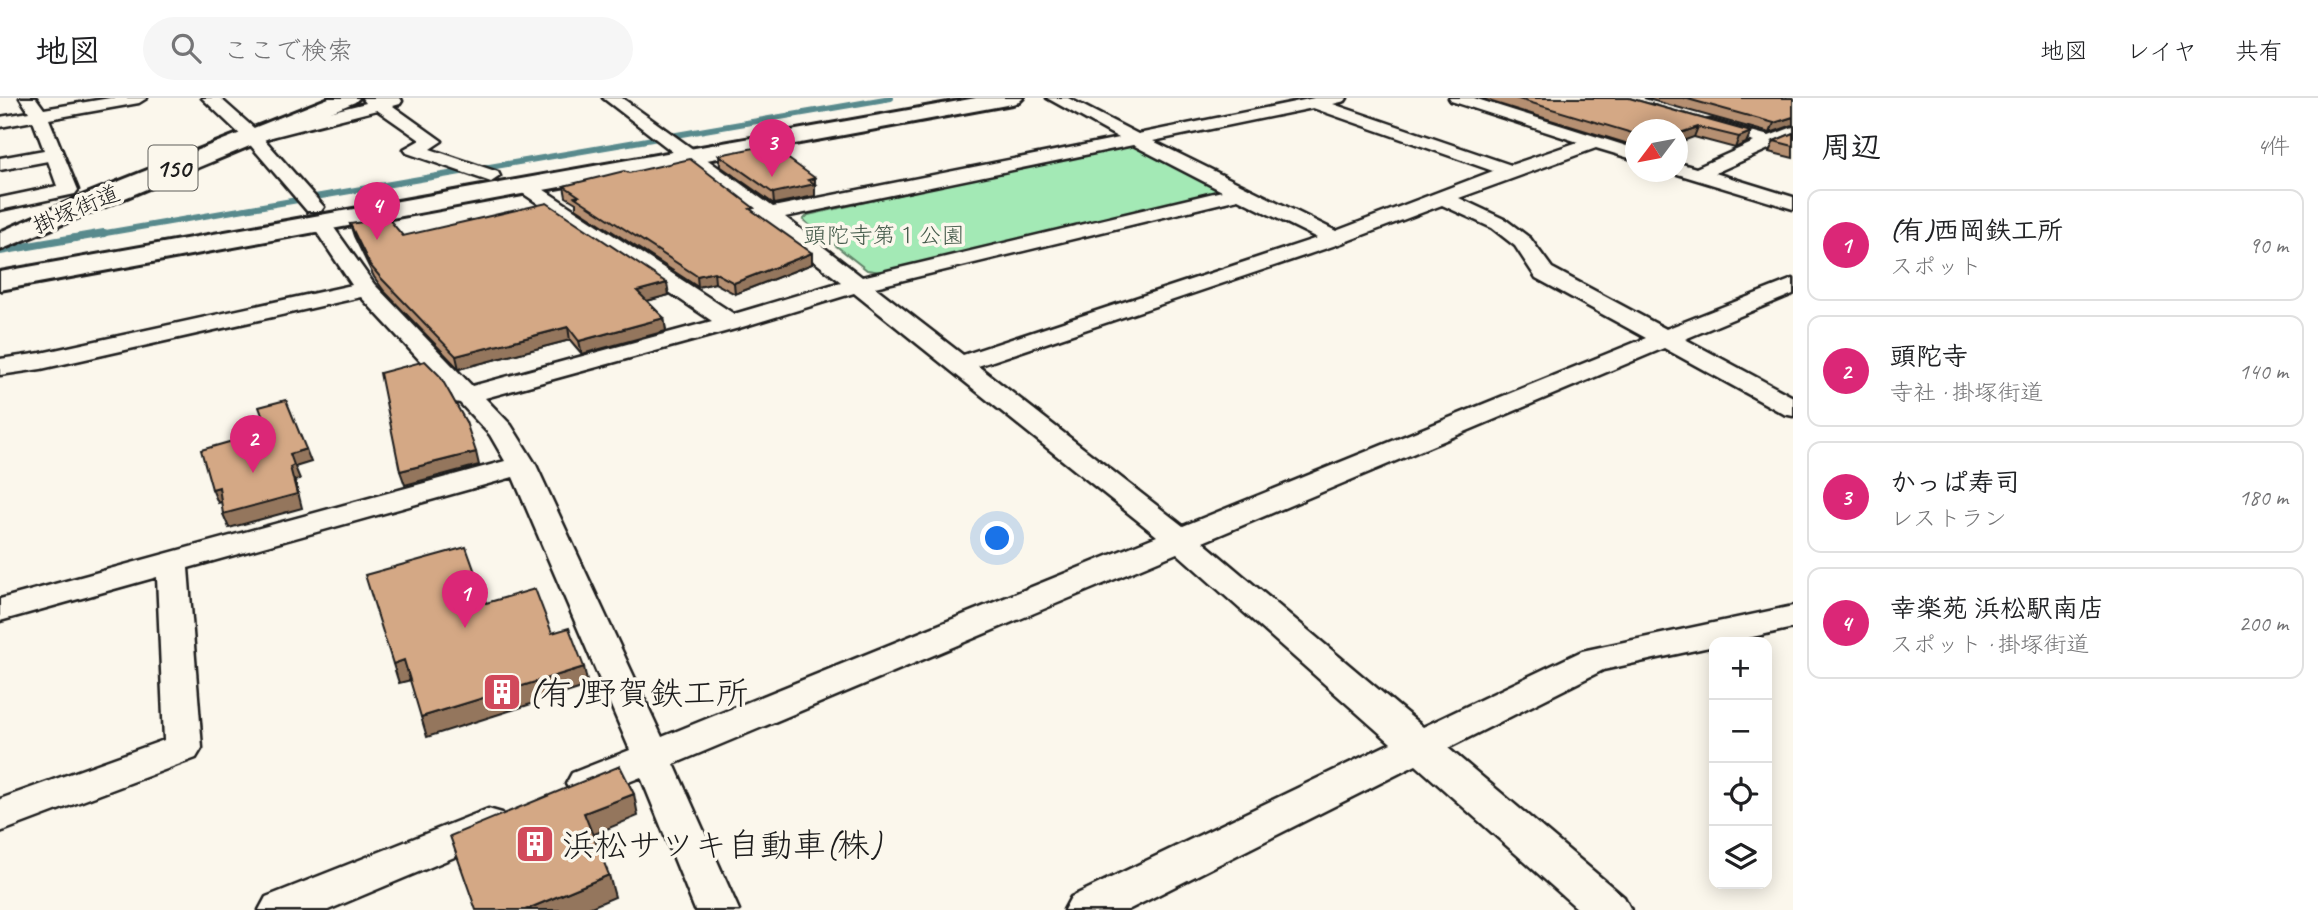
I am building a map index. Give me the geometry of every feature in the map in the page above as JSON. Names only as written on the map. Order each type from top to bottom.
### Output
[{"type":"main road","name":"掛塚街道","points":[[0,242],[91,201],[348,98]]},
{"type":"main road","points":[[0,263],[525,186],[681,149],[933,98]]},
{"type":"main road","points":[[0,281],[491,176],[1012,98]]},
{"type":"street","points":[[28,98],[40,116],[68,190]]},
{"type":"street","points":[[0,122],[139,98]]},
{"type":"street","points":[[210,98],[252,136],[317,215],[366,289],[464,396],[501,430],[522,465],[717,910]]},
{"type":"street","points":[[252,136],[375,101],[403,98]]},
{"type":"street","points":[[611,98],[769,214],[1179,538],[1609,910]]},
{"type":"street","points":[[1055,98],[1335,239]]},
{"type":"street","points":[[769,214],[1339,98]]},
{"type":"street","points":[[1457,98],[1625,151]]},
{"type":"street","points":[[375,101],[433,141],[414,149],[491,176]]},
{"type":"street","points":[[1314,103],[1511,171]]},
{"type":"street","points":[[1694,120],[1772,142]]},
{"type":"street","points":[[1697,174],[1793,132]]},
{"type":"street","points":[[960,365],[1335,239],[1511,171],[1596,142]]},
{"type":"street","points":[[0,164],[54,154]]},
{"type":"street","points":[[1688,171],[1793,203]]},
{"type":"street","points":[[525,186],[731,323]]},
{"type":"street","points":[[0,204],[68,190],[91,201]]},
{"type":"street","points":[[464,396],[731,323],[859,284],[1240,192]]},
{"type":"street","points":[[1444,198],[1499,224],[1523,242],[1544,273],[1793,408]]},
{"type":"street","points":[[563,794],[1793,286]]},
{"type":"street","points":[[0,368],[366,289]]},
{"type":"street","points":[[0,610],[522,465]]},
{"type":"street","points":[[0,816],[183,748],[172,562]]},
{"type":"street","points":[[1086,910],[1594,660],[1793,617]]},
{"type":"street","points":[[281,910],[512,815]]},
{"type":"green space","name":"頭陀寺第１公園","points":[[1126,144],[1136,145],[1220,189],[1219,193],[882,272],[867,270],[803,220],[808,215]]},
{"type":"building","points":[[1515,98],[1629,98],[1751,132],[1739,137],[1698,127],[1688,130],[1688,119],[1625,119],[1625,131]]},
{"type":"building","points":[[1684,98],[1793,98],[1793,117],[1774,123]]},
{"type":"building","points":[[1793,133],[1793,146],[1774,141]]},
{"type":"building","points":[[769,145],[815,178],[808,180],[815,184],[773,193],[719,155]]},
{"type":"building","points":[[690,159],[754,208],[750,209],[812,253],[734,283],[714,272],[697,276],[575,197],[579,196],[564,186]]},
{"type":"building","points":[[547,203],[667,283],[637,291],[664,318],[579,341],[568,327],[456,356],[370,265],[350,224],[388,218],[403,236]]},
{"type":"building","points":[[425,361],[440,376],[466,422],[476,452],[400,471],[380,373]]},
{"type":"building","points":[[286,400],[306,449],[290,454],[294,465],[290,467],[297,494],[223,514],[219,487],[212,489],[201,450],[268,431],[259,407]]},
{"type":"building","points":[[466,547],[486,603],[535,589],[552,633],[569,628],[584,667],[421,717],[404,660],[393,664],[365,575]]},
{"type":"building","name":"浜松サツキ自動車(株)","points":[[620,766],[634,794],[584,813],[609,875],[525,910],[476,910],[450,836]]},
{"type":"waterway","points":[[94,235],[891,98]]},
{"type":"waterway","points":[[0,251],[104,233]]},
{"type":"place","name":"かっぱ寿司","points":[[772,177]]},
{"type":"place","name":"幸楽苑 浜松駅南店","points":[[377,240]]},
{"type":"place","name":"頭陀寺","points":[[253,473]]},
{"type":"place","name":"(有)西岡鉄工所","points":[[465,628]]},
{"type":"place","name":"(有)野賀鉄工所","points":[[502,692]]},
{"type":"place","name":"浜松サツキ自動車(株)","points":[[535,844]]}]
